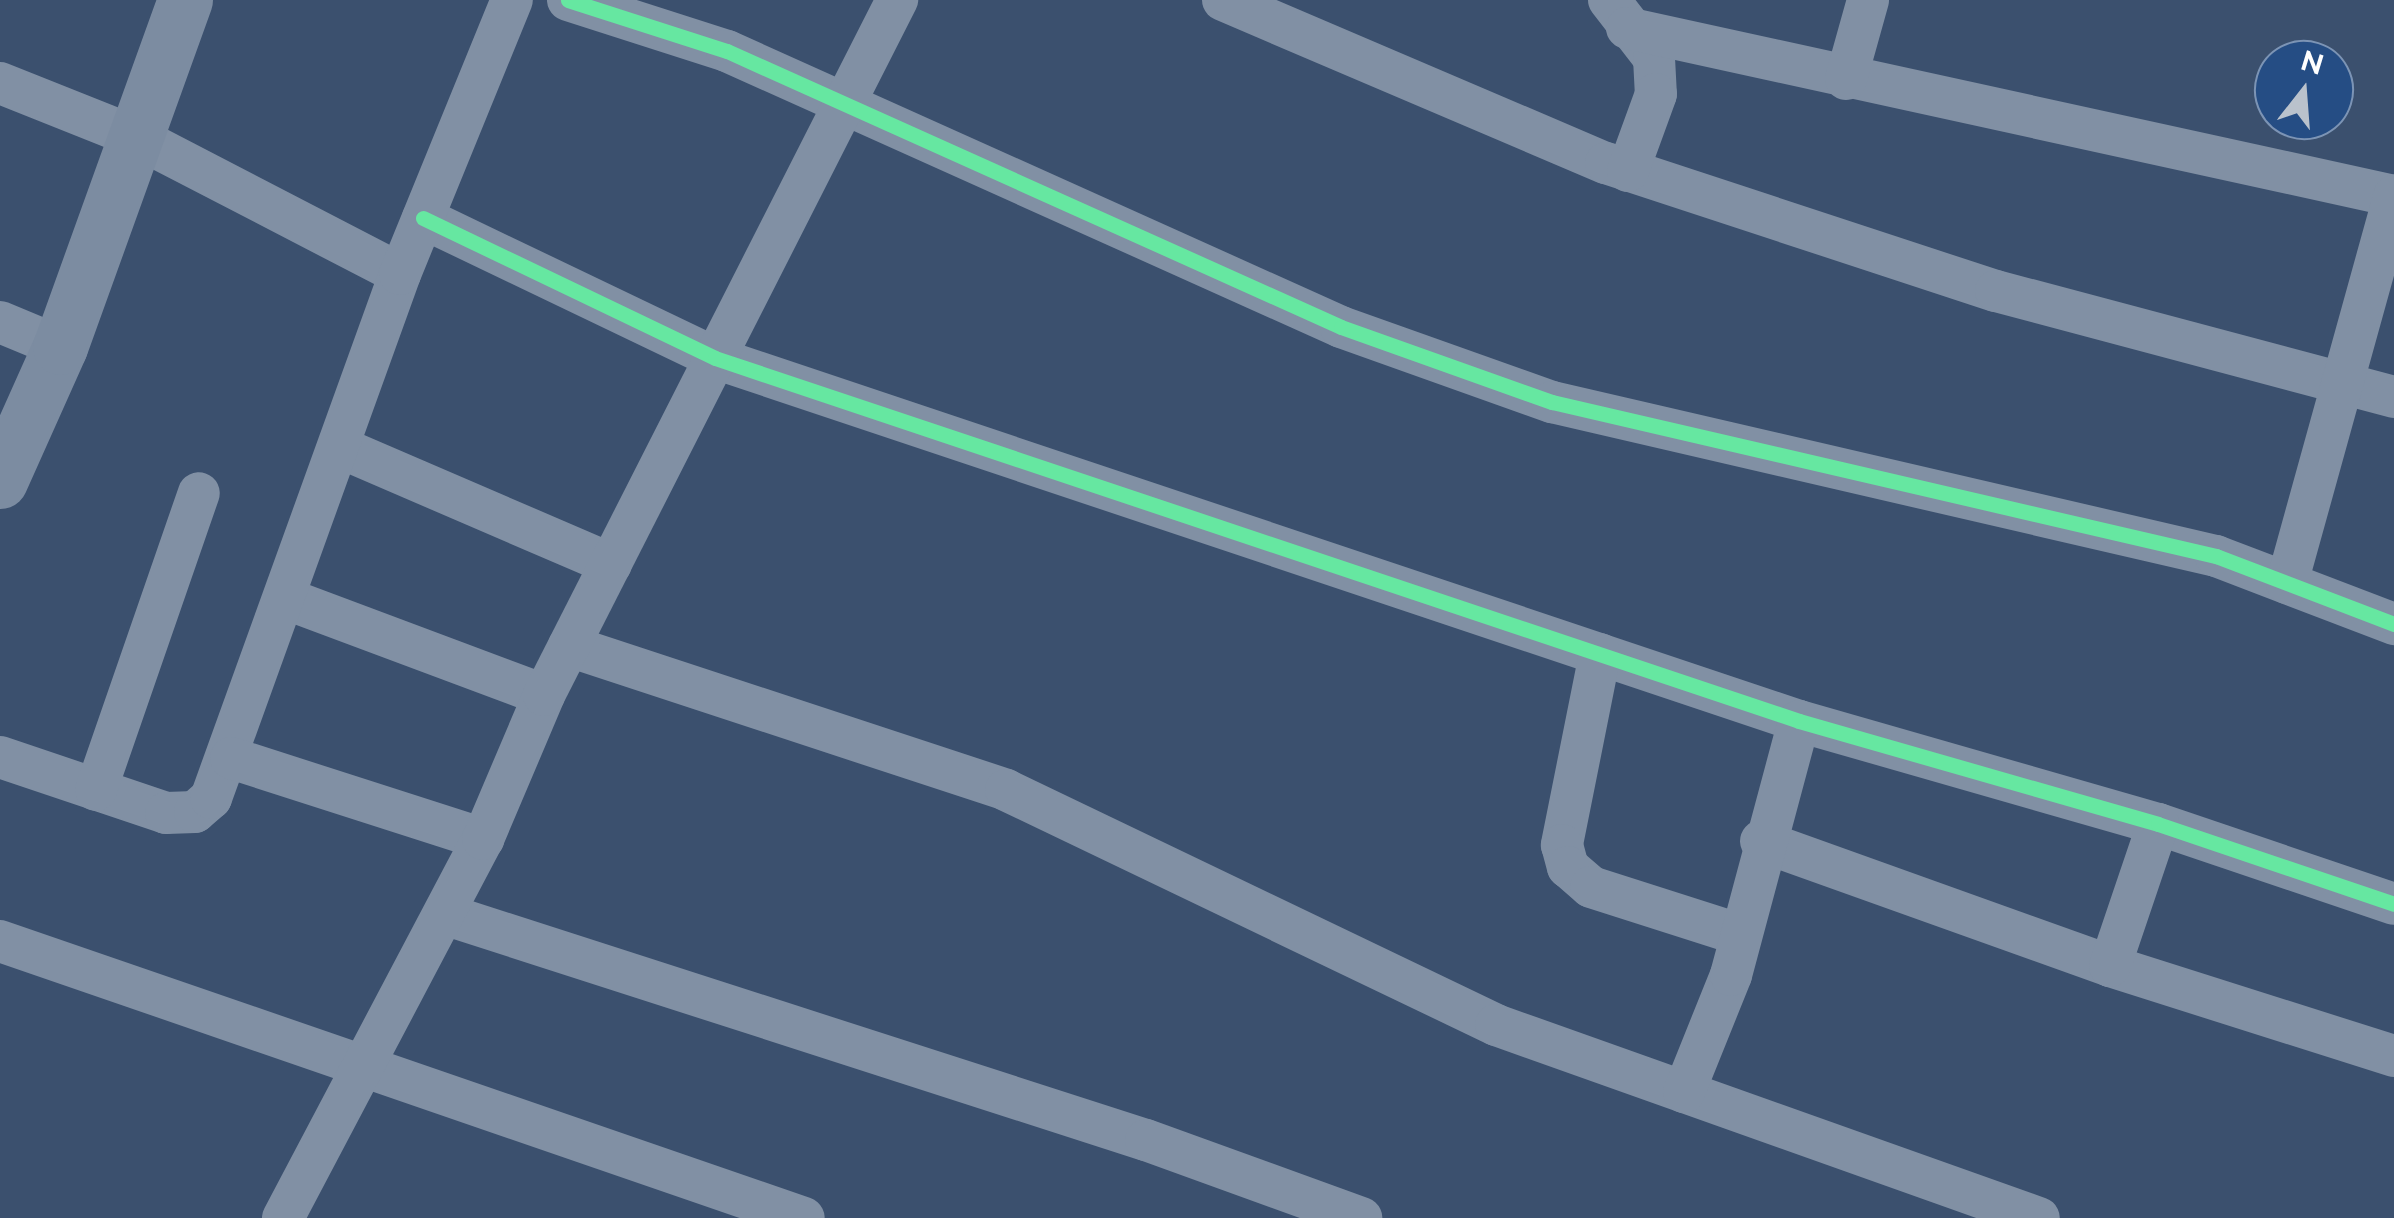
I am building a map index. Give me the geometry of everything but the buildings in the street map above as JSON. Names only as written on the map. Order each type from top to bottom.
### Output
[{"type":"street","points":[[0,480],[60,347],[186,0]]},
{"type":"street","points":[[0,757],[166,813],[195,812],[231,758],[400,274],[512,0]]},
{"type":"street","points":[[571,0],[727,51],[1341,327],[1552,402],[2080,520],[2287,583],[2394,624]]},
{"type":"street","points":[[283,1218],[358,1065],[483,839],[544,695],[897,0]]},
{"type":"street","points":[[1223,0],[1628,170],[1996,291],[2394,397]]},
{"type":"street","points":[[1846,79],[1868,0]]},
{"type":"street","points":[[1618,14],[1846,79],[2229,154],[2394,196],[2287,583]]},
{"type":"street","points":[[1618,14],[1654,58],[1656,94],[1628,170]]},
{"type":"street","points":[[0,83],[136,137],[400,274]]},
{"type":"street","points":[[423,218],[715,358],[1800,721],[2158,824],[2394,904]]},
{"type":"street","points":[[0,322],[60,347]]},
{"type":"street","points":[[340,447],[611,564]]},
{"type":"street","points":[[96,790],[199,493]]},
{"type":"street","points":[[286,599],[544,695]]},
{"type":"street","points":[[569,646],[1006,790],[1496,1025],[2039,1218]]},
{"type":"street","points":[[1600,654],[1562,845],[1568,868],[1590,886],[1741,934]]},
{"type":"street","points":[[1684,1092],[1741,934],[1761,840],[1800,721]]},
{"type":"street","points":[[231,758],[483,839]]},
{"type":"street","points":[[2110,966],[2158,824]]},
{"type":"street","points":[[1761,840],[2110,966],[2394,1056]]},
{"type":"street","points":[[444,914],[1146,1140],[1361,1218]]},
{"type":"street","points":[[0,941],[804,1218]]},
{"type":"cycle path","points":[[568,0],[727,51],[1341,327],[1552,402],[2216,556],[2394,624]]},
{"type":"cycle path","points":[[423,218],[715,358],[1799,721],[2158,824],[2394,904]]}]
